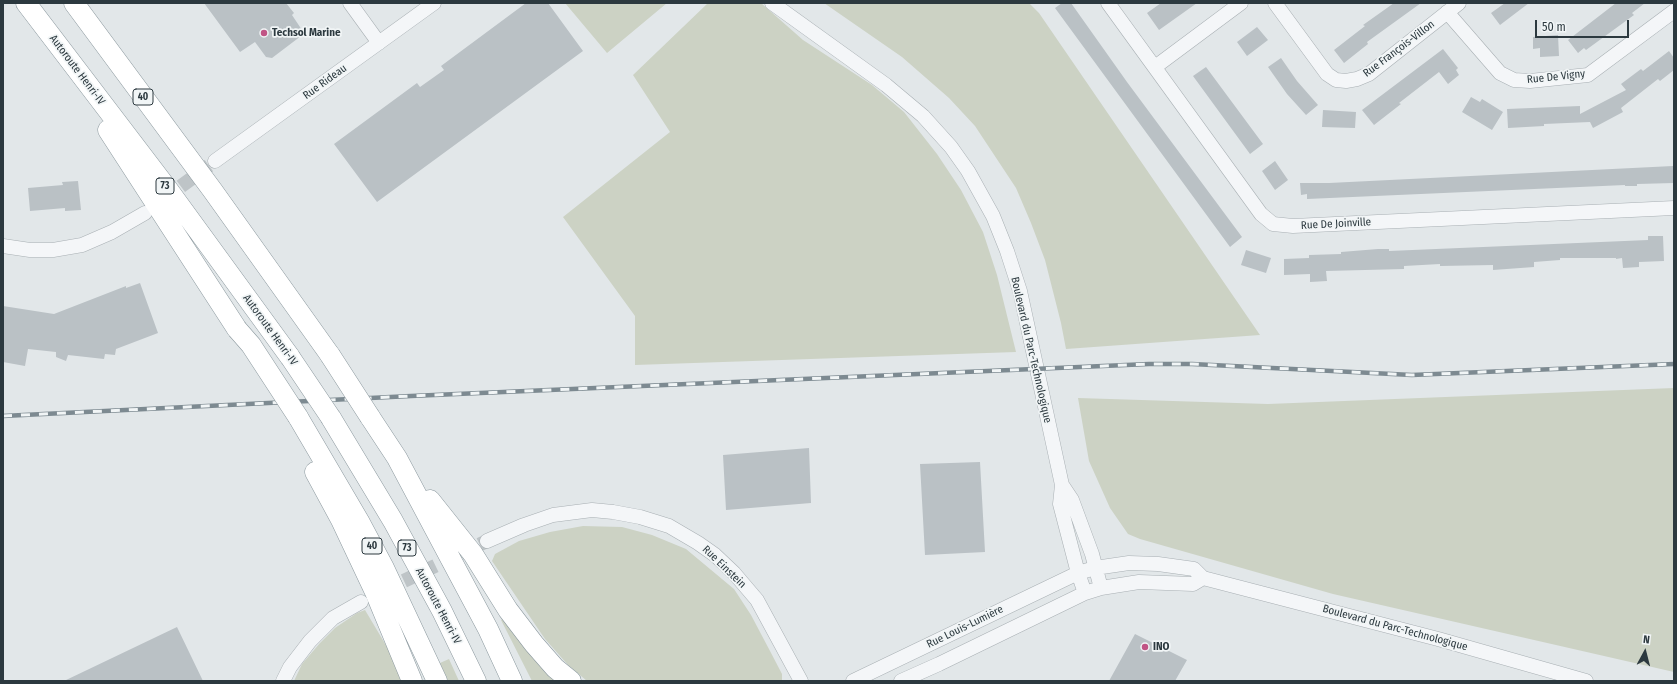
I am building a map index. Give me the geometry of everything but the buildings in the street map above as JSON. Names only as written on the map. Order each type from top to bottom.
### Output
[{"type":"highway","name":"40","points":[[74,3],[213,191],[330,355],[397,458],[488,629],[512,681]]},
{"type":"highway","name":"40","points":[[31,10],[146,191],[237,330],[251,345],[292,419],[359,521],[384,568],[437,681]]},
{"type":"highway","name":"Autoroute Henri-IV","points":[[31,10],[167,188],[290,357],[331,418],[393,521],[442,611],[476,681]]},
{"type":"highway","points":[[292,419],[375,592],[412,681]]},
{"type":"highway","points":[[397,458],[473,554],[508,610],[534,644],[555,668],[571,681]]},
{"type":"street","points":[[350,3],[380,43]]},
{"type":"street","name":"Rue Rideau","points":[[215,161],[434,3]]},
{"type":"street","name":"Boulevard du Parc-Technologique","points":[[772,3],[886,84],[923,116],[951,147],[968,171],[993,216],[1007,251],[1020,291],[1062,485],[1060,504],[1078,573],[1085,593]]},
{"type":"street","name":"Rue De Joinville","points":[[1108,3],[1261,214],[1273,224],[1293,226],[1674,208]]},
{"type":"street","points":[[1155,66],[1240,3]]},
{"type":"street","name":"Rue François-Villon","points":[[1275,3],[1327,74],[1336,80],[1346,81],[1357,79],[1369,74],[1459,3]]},
{"type":"street","name":"Rue De Vigny","points":[[1447,12],[1500,73],[1514,80],[1530,81],[1588,75],[1674,11]]},
{"type":"street","points":[[3,246],[30,250],[53,250],[82,245],[112,232],[145,213]]},
{"type":"street","name":"Boulevard du Parc-Technologique","points":[[1062,485],[1072,500],[1101,588]]},
{"type":"street","name":"Rue Einstein","points":[[487,541],[524,525],[553,515],[592,510],[640,517],[669,526],[694,540],[715,555],[757,600],[802,681]]},
{"type":"street","name":"Boulevard du Parc-Technologique","points":[[1078,573],[1095,568],[1129,563],[1158,564],[1194,569],[1203,578],[1438,639],[1586,681]]},
{"type":"street","name":"Rue Louis-Lumière","points":[[853,681],[1078,573]]},
{"type":"street","points":[[1085,593],[1101,588],[1139,582],[1193,584],[1203,578]]},
{"type":"street","name":"Rue Louis-Lumière","points":[[901,681],[1085,593]]},
{"type":"street","points":[[283,681],[290,667],[310,640],[333,618],[361,602]]},
{"type":"shaded area","points":[[565,3],[667,3],[607,53]]},
{"type":"shaded area","points":[[708,3],[761,3],[803,40],[872,85],[904,112],[937,154],[961,190],[983,232],[997,275],[1016,352],[635,365],[635,316],[563,217],[670,132],[633,75]]},
{"type":"shaded area","points":[[824,3],[1029,3],[1039,13],[1260,335],[1066,349],[1045,260],[1031,223],[1016,188],[975,126],[949,98],[902,57]]},
{"type":"shaded area","points":[[1674,388],[1674,672],[1333,594],[1140,539],[1128,534],[1110,508],[1089,461],[1078,398],[1268,404]]},
{"type":"shaded area","points":[[583,526],[622,527],[652,535],[686,549],[734,589],[751,615],[782,674],[782,681],[587,681],[568,665],[545,639],[492,561],[495,554],[519,541],[550,532]]},
{"type":"shaded area","points":[[365,610],[393,657],[403,681],[294,681],[302,664],[335,628],[357,613]]},
{"type":"shaded area","points":[[507,616],[560,681],[532,681],[501,620]]},
{"type":"shaded area","points":[[449,659],[459,681],[448,681],[440,663]]},
{"type":"tunnel","points":[[164,199],[215,161]]},
{"type":"tunnel","points":[[385,590],[487,541]]},
{"type":"railway","points":[[3,416],[411,396],[1149,364],[1192,364],[1412,375],[1674,364]]},
{"type":"place","name":"Techsol Marine","points":[[264,33]]},
{"type":"place","name":"INO","points":[[1145,647]]}]
